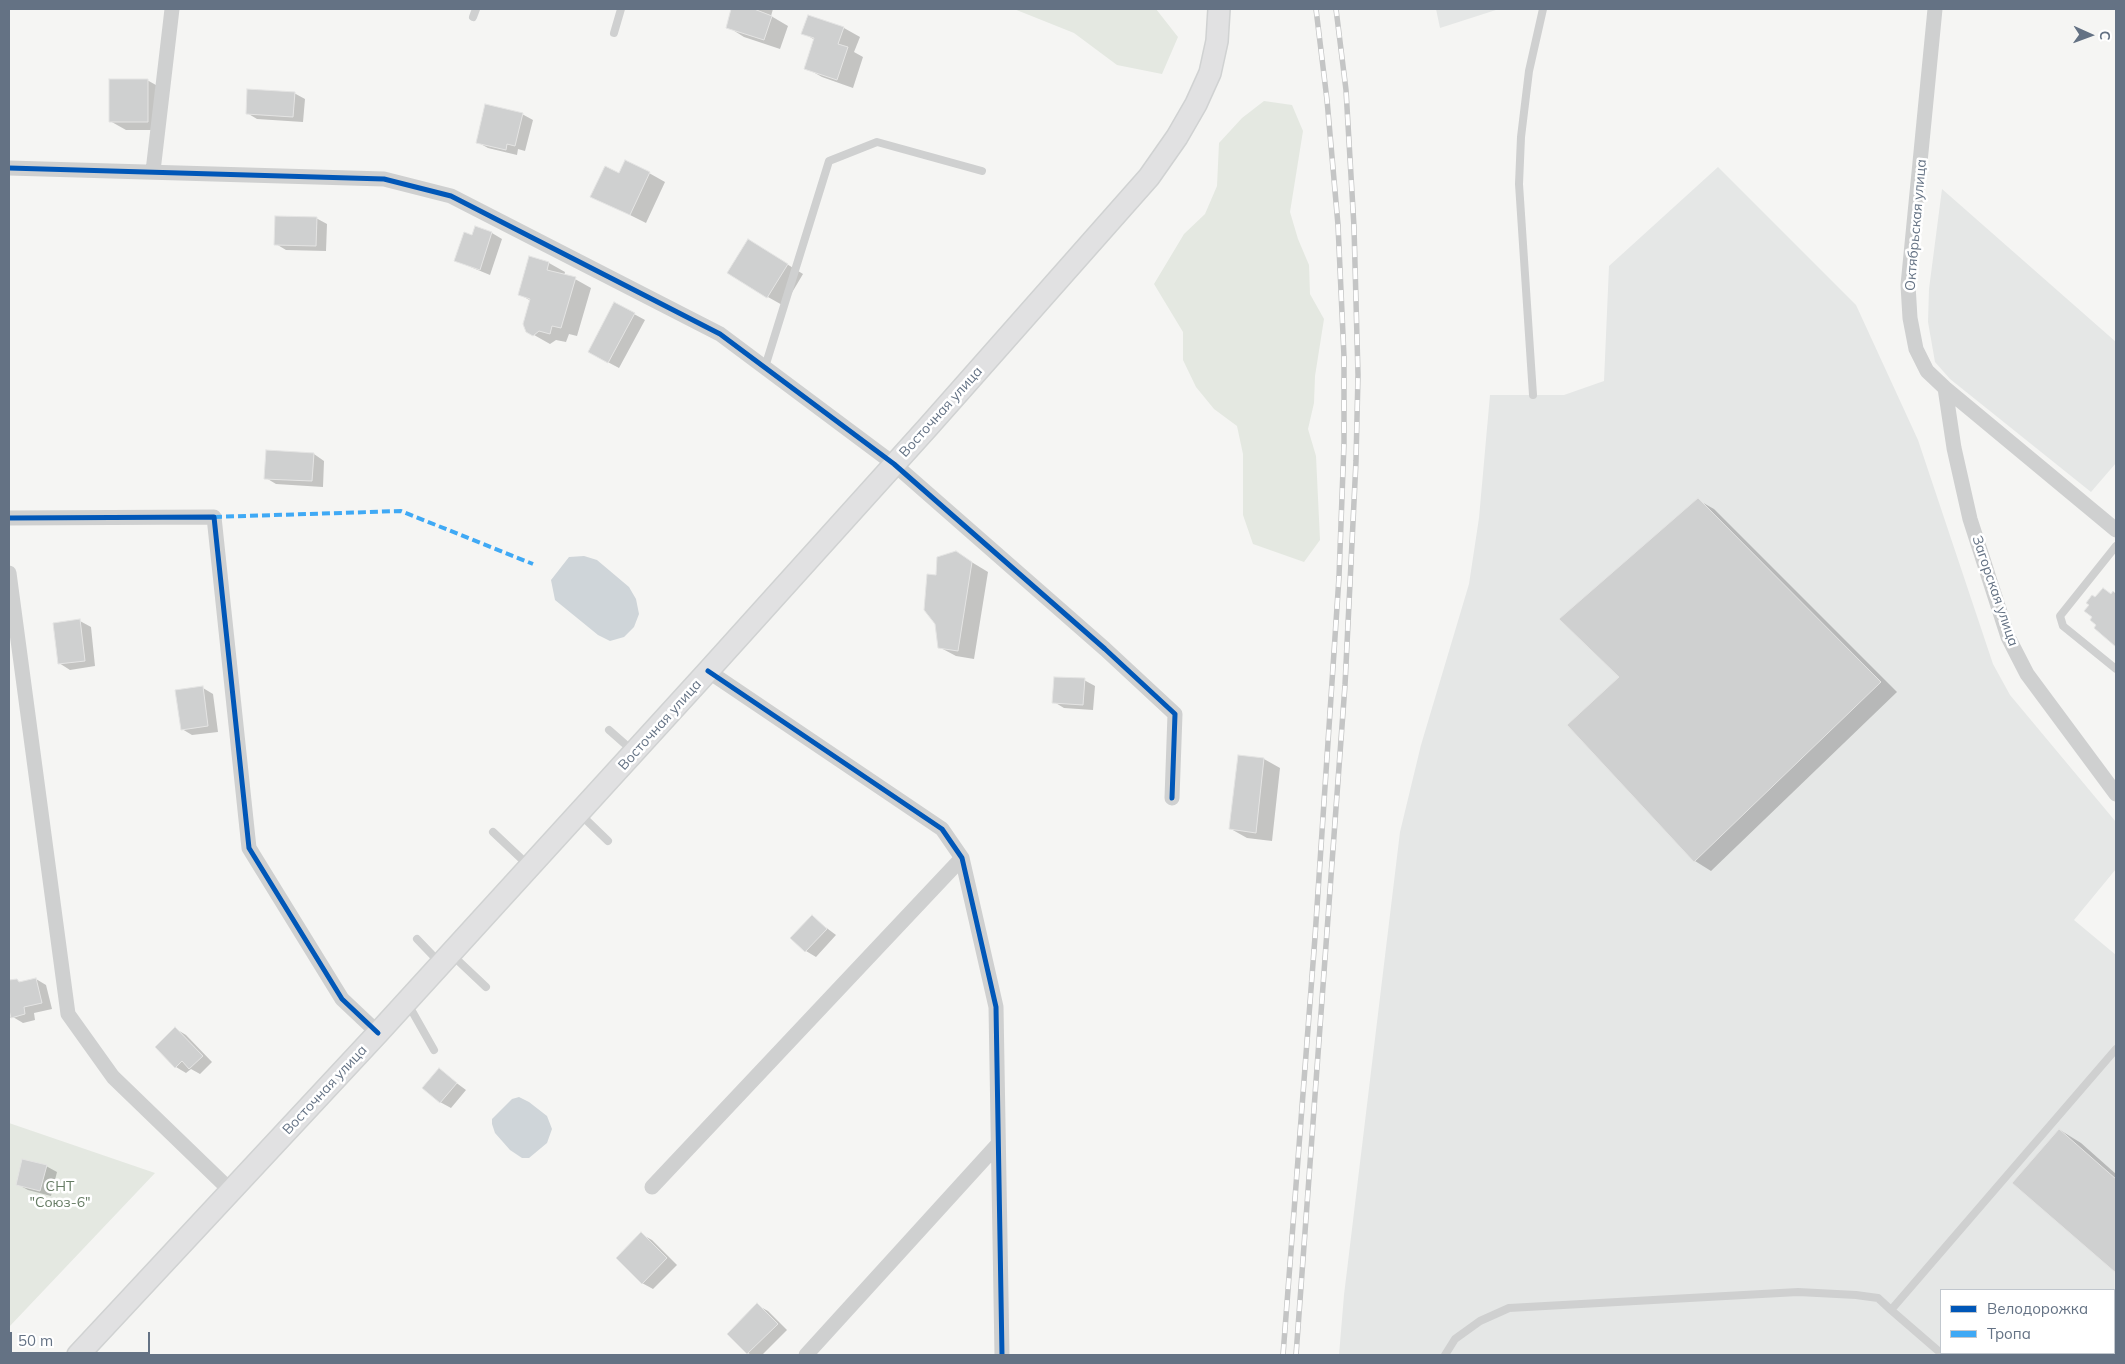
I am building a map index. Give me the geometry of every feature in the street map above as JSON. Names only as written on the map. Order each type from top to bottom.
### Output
[{"type":"main road","name":"Восточная улица","points":[[78,1355],[378,1033],[708,671],[1148,177],[1196,104],[1210,73],[1217,41],[1218,9]]},
{"type":"street","points":[[153,172],[172,9]]},
{"type":"street","name":"Октябрьская улица","points":[[1935,9],[1908,285],[1910,318],[1916,349],[1927,371],[1944,388],[2116,530]]},
{"type":"street","points":[[9,168],[384,179],[451,196],[720,334],[894,464],[1105,649],[1174,714],[1172,798]]},
{"type":"street","name":"Загорская улица","points":[[1944,388],[1954,448],[1970,519],[2008,637],[2026,674],[2116,794]]},
{"type":"street","points":[[9,518],[214,517],[249,848],[342,999],[378,1033]]},
{"type":"street","points":[[9,573],[68,1014],[113,1077],[231,1191]]},
{"type":"street","points":[[708,671],[942,829],[962,858],[996,1008],[1002,1355]]},
{"type":"street","points":[[652,1187],[962,858]]},
{"type":"street","points":[[806,1355],[998,1144]]},
{"type":"lane","points":[[614,33],[621,9]]},
{"type":"lane","points":[[1533,395],[1519,184],[1521,137],[1529,71],[1543,9]]},
{"type":"lane","points":[[765,367],[829,161],[877,142],[982,171]]},
{"type":"lane","points":[[2116,546],[2060,616],[2063,626],[2116,669]]},
{"type":"lane","points":[[609,730],[634,752]]},
{"type":"lane","points":[[579,813],[608,841]]},
{"type":"lane","points":[[493,832],[530,866]]},
{"type":"lane","points":[[417,939],[486,987]]},
{"type":"lane","points":[[407,1001],[434,1050]]},
{"type":"lane","points":[[1891,1310],[2116,1049]]},
{"type":"lane","points":[[1445,1355],[1455,1339],[1480,1320],[1509,1308],[1798,1292],[1878,1298],[1940,1352]]},
{"type":"shaded area","points":[[1436,9],[1499,9],[1440,28]]},
{"type":"shaded area","points":[[1718,167],[1856,305],[1918,440],[1993,664],[2010,695],[2116,822],[2116,869],[2074,920],[2116,955],[2116,1355],[1339,1355],[1344,1295],[1400,832],[1421,745],[1469,584],[1479,518],[1490,395],[1564,395],[1604,381],[1609,266]]},
{"type":"shaded area","points":[[1942,189],[2116,342],[2116,463],[2091,492],[1950,379],[1935,362],[1928,322],[1929,289]]},
{"type":"shaded area","points":[[584,556],[597,560],[629,587],[636,599],[639,614],[634,627],[624,637],[610,641],[598,635],[555,600],[551,580],[569,557]]},
{"type":"shaded area","points":[[519,1097],[547,1116],[552,1129],[547,1143],[529,1158],[522,1158],[510,1150],[495,1133],[492,1124],[492,1119],[512,1099]]},
{"type":"green space","points":[[1014,9],[1156,9],[1178,37],[1162,74],[1117,65],[1074,33]]},
{"type":"green space","points":[[1264,101],[1292,105],[1303,131],[1290,212],[1298,239],[1309,265],[1310,294],[1324,319],[1315,376],[1314,403],[1308,429],[1316,456],[1320,540],[1304,562],[1253,544],[1243,515],[1243,454],[1237,426],[1214,409],[1196,387],[1183,360],[1183,332],[1154,284],[1184,234],[1205,214],[1217,186],[1219,143],[1242,118]]},
{"type":"green space","name":"СНТ \"Союз-6\"","points":[[9,1123],[155,1173],[9,1327]]},
{"type":"building","points":[[731,9],[754,9],[772,16],[764,40],[726,28]]},
{"type":"building","points":[[808,15],[844,27],[838,44],[848,47],[837,80],[804,69],[814,38],[801,34]]},
{"type":"building","points":[[109,79],[148,79],[148,122],[109,122]]},
{"type":"building","points":[[247,89],[295,92],[293,117],[246,114]]},
{"type":"building","points":[[485,104],[523,113],[515,146],[507,144],[506,150],[476,143]]},
{"type":"building","points":[[625,160],[650,172],[630,215],[590,197],[605,166],[619,173]]},
{"type":"building","points":[[275,216],[317,217],[316,246],[274,245]]},
{"type":"building","points":[[475,226],[492,232],[480,270],[454,261],[464,232],[472,235]]},
{"type":"building","points":[[748,239],[788,264],[767,298],[727,273]]},
{"type":"building","points":[[529,256],[549,262],[547,270],[576,277],[561,328],[552,326],[550,334],[539,331],[533,336],[526,332],[523,324],[530,299],[518,295]]},
{"type":"building","points":[[614,302],[635,313],[608,363],[588,352]]},
{"type":"building","points":[[266,450],[314,453],[312,481],[264,479]]},
{"type":"building","points":[[1698,498],[1881,682],[1694,862],[1567,725],[1619,677],[1559,619]]},
{"type":"building","points":[[956,551],[972,562],[958,651],[938,648],[935,624],[924,610],[927,574],[936,575],[937,557]]},
{"type":"building","points":[[2103,588],[2111,594],[2113,591],[2116,594],[2116,647],[2094,628],[2096,625],[2090,620],[2092,617],[2084,611],[2089,605],[2086,603],[2092,595],[2095,597]]},
{"type":"building","points":[[80,619],[85,661],[58,664],[53,623]]},
{"type":"building","points":[[1054,677],[1085,678],[1083,705],[1052,703]]},
{"type":"building","points":[[203,686],[208,726],[181,730],[175,690]]},
{"type":"building","points":[[1238,755],[1264,758],[1256,833],[1229,829]]},
{"type":"building","points":[[812,915],[827,929],[805,952],[790,938]]},
{"type":"building","points":[[36,978],[42,1003],[24,1007],[25,1014],[11,1018],[9,1010],[9,980],[17,979],[19,982]]},
{"type":"building","points":[[175,1027],[203,1056],[189,1069],[182,1061],[175,1068],[155,1047]]},
{"type":"building","points":[[439,1068],[457,1083],[440,1103],[422,1088]]},
{"type":"building","points":[[2059,1129],[2116,1179],[2116,1273],[2012,1183]]},
{"type":"building","points":[[22,1159],[47,1165],[40,1191],[16,1185]]},
{"type":"building","points":[[641,1232],[667,1258],[642,1284],[616,1258]]},
{"type":"building","points":[[757,1303],[778,1324],[747,1354],[727,1334]]},
{"type":"railway","points":[[1283,1355],[1315,937],[1339,577],[1344,443],[1344,357],[1338,225],[1327,100],[1316,9]]},
{"type":"railway","points":[[1296,1355],[1345,685],[1356,461],[1358,375],[1354,227],[1346,90],[1336,9]]},
{"type":"marked path","points":[[214,517],[401,511],[533,564]]},
{"type":"cycle path","points":[[9,168],[384,179],[451,196],[720,334],[894,464],[1105,649],[1175,714],[1172,798]]},
{"type":"cycle path","points":[[9,518],[214,517],[249,848],[342,999],[378,1033]]},
{"type":"cycle path","points":[[708,671],[942,829],[962,858],[996,1007],[1002,1355]]}]
